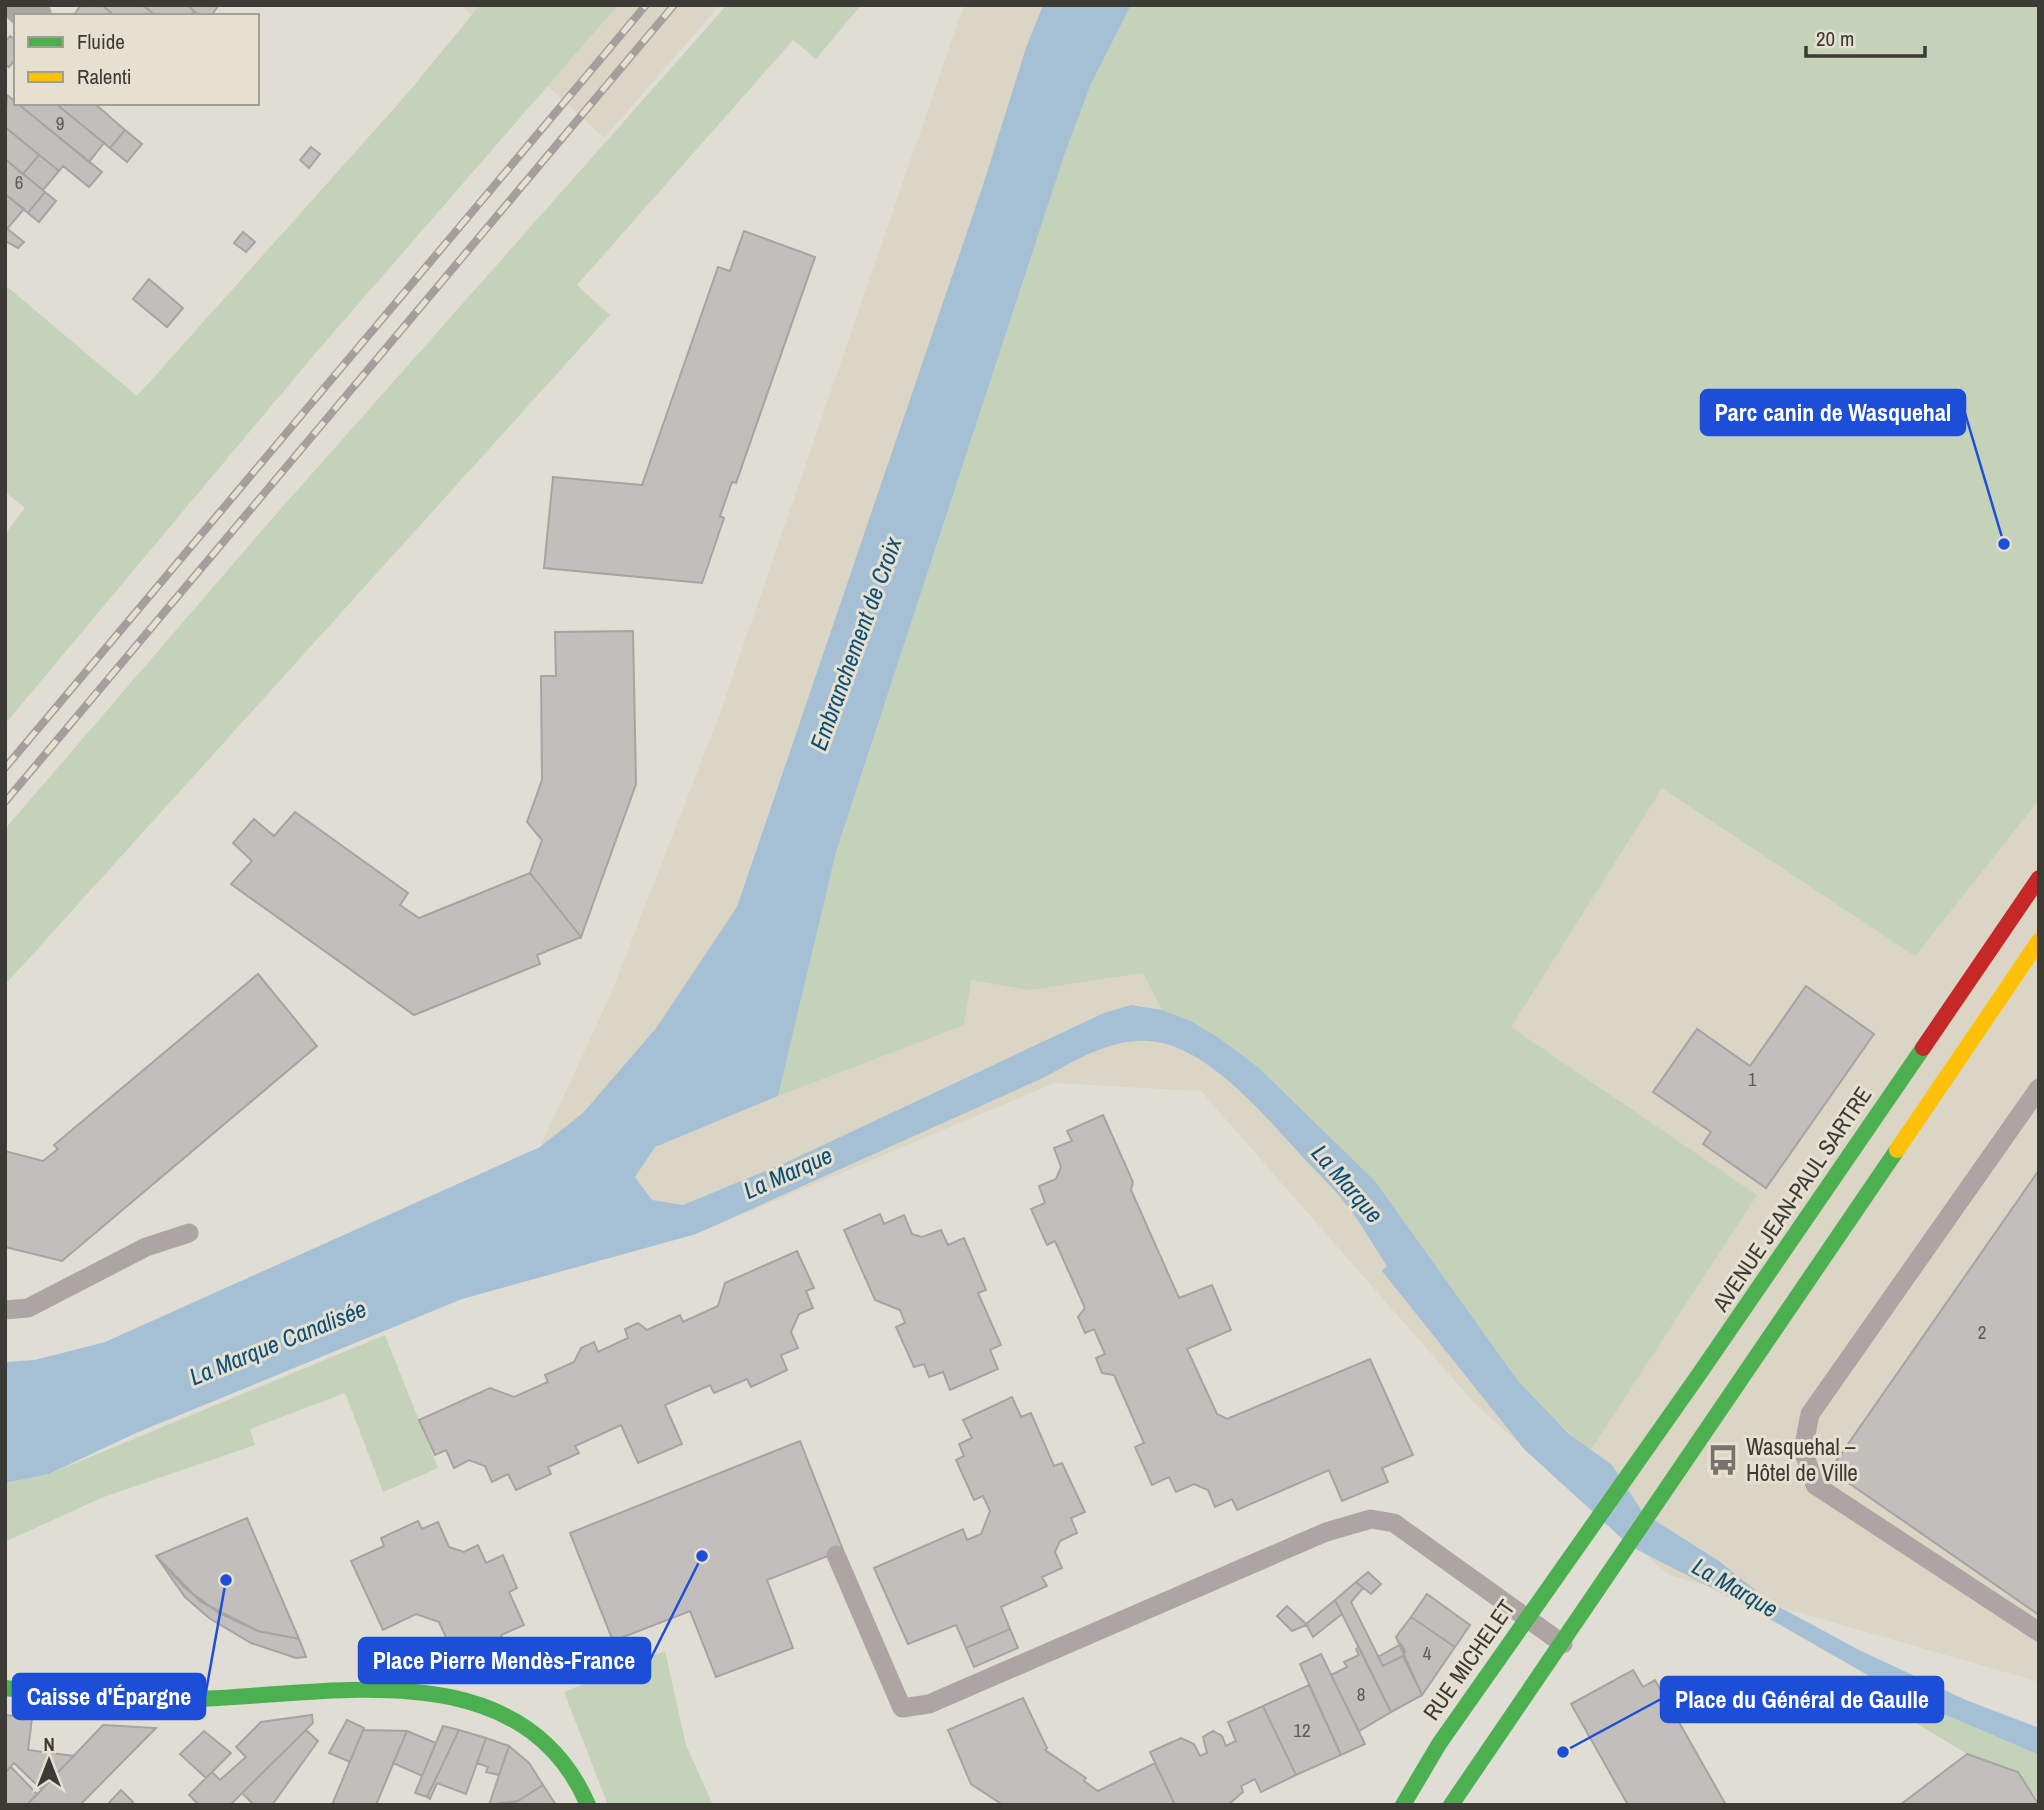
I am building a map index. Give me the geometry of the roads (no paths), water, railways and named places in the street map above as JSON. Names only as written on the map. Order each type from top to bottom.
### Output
[{"type":"street","name":"AVENUE JEAN-PAUL SARTRE","points":[[1574,1551],[2039,878]]},
{"type":"street","points":[[1451,1805],[2039,941]]},
{"type":"street","name":"RUE MICHELET","points":[[1403,1805],[1439,1744],[1574,1551]]},
{"type":"street","points":[[5,1688],[121,1700],[167,1700],[372,1686],[434,1691],[493,1710],[545,1740],[573,1769],[588,1805]]},
{"type":"lane","points":[[1990,948],[2039,982]]},
{"type":"lane","points":[[2039,1088],[1810,1414],[1803,1450],[1815,1485],[2039,1632]]},
{"type":"lane","points":[[5,1310],[28,1308],[146,1247],[189,1233]]},
{"type":"lane","points":[[836,1555],[902,1709],[929,1704],[1326,1532],[1371,1519],[1394,1523],[1563,1644]]},
{"type":"lane","points":[[1574,1551],[1605,1580]]},
{"type":"water","points":[[1043,5],[1131,5],[1090,86],[1065,153],[836,852],[778,1096],[655,1147],[635,1177],[652,1200],[683,1205],[787,1162],[1104,1013],[1131,1005],[1162,1010],[1191,1021],[1258,1067],[1375,1181],[1518,1381],[1569,1434],[1612,1465],[1643,1513],[1719,1561],[1770,1602],[1859,1650],[1966,1700],[2039,1728],[2039,1755],[1913,1701],[1745,1605],[1630,1546],[1524,1449],[1382,1271],[1387,1266],[1349,1208],[1268,1119],[1212,1067],[1170,1045],[1149,1041],[1121,1043],[1095,1052],[696,1234],[462,1299],[136,1433],[49,1474],[5,1483],[5,1362],[35,1360],[105,1342],[540,1147],[583,1113],[657,1027],[737,907],[983,185],[1026,48]]},
{"type":"railway","points":[[5,768],[646,5]]},
{"type":"railway","points":[[5,802],[674,5]]},
{"type":"place","name":"Parc canin de Wasquehal","points":[[2004,544]]},
{"type":"place","name":"Wasquehal – Hôtel de Ville","points":[[1723,1460]]},
{"type":"place","name":"Place Pierre Mendès-France","points":[[702,1556]]},
{"type":"place","name":"Caisse d'Épargne","points":[[226,1580]]},
{"type":"place","name":"Place du Général de Gaulle","points":[[1563,1752]]},
{"type":"water label","name":"Embranchement de Croix","points":[[856,644]]},
{"type":"water label","name":"La Marque","points":[[788,1173]]},
{"type":"water label","name":"La Marque","points":[[1347,1184]]},
{"type":"water label","name":"La Marque Canalisée","points":[[278,1343]]},
{"type":"water label","name":"La Marque","points":[[1735,1588]]}]
